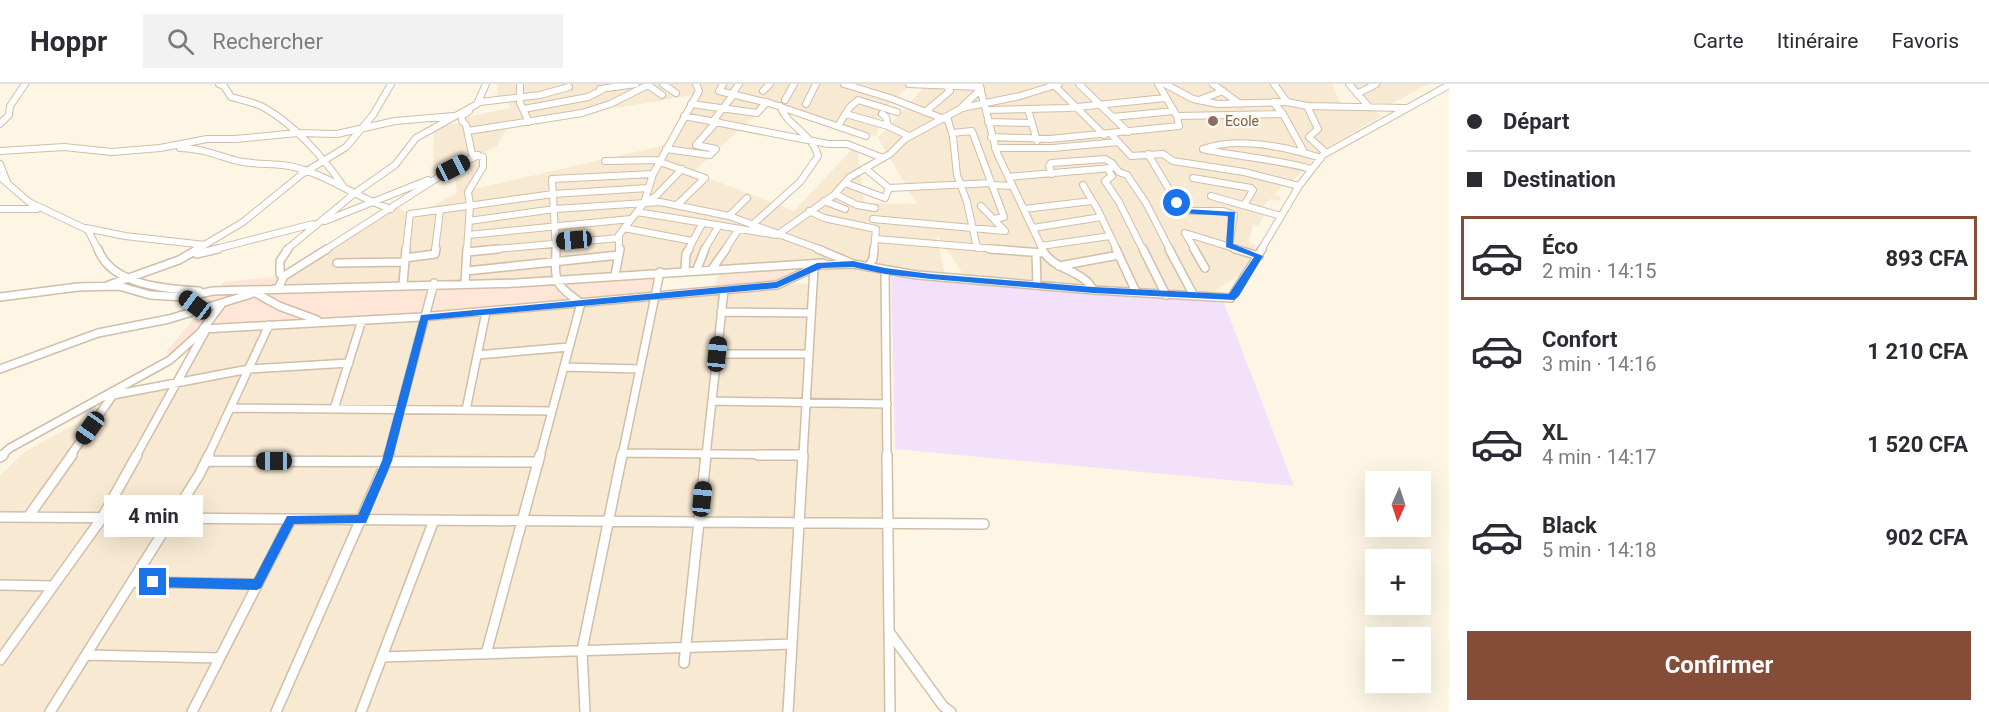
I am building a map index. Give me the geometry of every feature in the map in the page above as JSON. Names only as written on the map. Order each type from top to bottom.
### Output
[{"type":"street","points":[[0,124],[9,115],[10,106],[25,84]]},
{"type":"street","points":[[219,84],[224,86],[231,97],[262,106],[297,133],[326,161],[343,186]]},
{"type":"street","points":[[178,261],[243,222],[307,171],[346,147],[361,130],[391,84]]},
{"type":"street","points":[[465,283],[470,205],[468,192],[483,166],[483,157],[472,154],[468,131],[462,116],[480,102],[486,84]]},
{"type":"street","points":[[520,84],[519,97],[529,122]]},
{"type":"street","points":[[554,84],[557,90]]},
{"type":"street","points":[[524,110],[588,97],[600,88],[636,84]]},
{"type":"street","points":[[665,86],[675,84]]},
{"type":"street","points":[[644,203],[653,174],[699,91],[696,84]]},
{"type":"street","points":[[723,84],[719,91],[767,102],[866,135]]},
{"type":"street","points":[[666,149],[710,155],[716,149],[696,145],[739,84]]},
{"type":"street","points":[[763,92],[770,84]]},
{"type":"street","points":[[785,100],[794,84]]},
{"type":"street","points":[[806,104],[816,84]]},
{"type":"street","points":[[844,84],[946,118]]},
{"type":"street","points":[[863,89],[870,84]]},
{"type":"street","points":[[909,84],[980,87]]},
{"type":"street","points":[[1079,84],[1128,132]]},
{"type":"street","points":[[991,137],[1036,139],[1108,135],[1179,126],[1175,113],[1158,84]]},
{"type":"street","points":[[1167,84],[1195,99],[1240,104],[1287,102],[1307,106],[1406,108]]},
{"type":"street","points":[[1213,84],[1240,104]]},
{"type":"street","points":[[1274,84],[1287,102]]},
{"type":"street","points":[[1349,84],[1369,107]]},
{"type":"street","points":[[1357,94],[1376,84]]},
{"type":"street","points":[[468,131],[582,113],[614,102],[649,85],[662,95]]},
{"type":"street","points":[[925,112],[950,91],[946,85]]},
{"type":"street","points":[[986,107],[1057,85],[1077,107],[1131,156],[1163,154],[1173,161],[1244,171],[1299,186]]},
{"type":"street","points":[[85,228],[94,236],[106,265],[120,274],[188,291],[254,292],[403,284],[555,280],[712,268],[754,268],[800,263],[853,264],[885,271],[1037,285],[1231,298],[1259,256],[1299,186],[1324,156],[1449,85]]},
{"type":"street","points":[[665,86],[676,93]]},
{"type":"street","points":[[480,102],[569,87]]},
{"type":"street","points":[[980,87],[995,148],[1024,209],[1040,251],[1037,285]]},
{"type":"street","points":[[637,212],[718,227],[777,234],[834,194],[845,183],[883,158],[909,136],[962,108],[980,87]]},
{"type":"street","points":[[600,88],[614,102]]},
{"type":"street","points":[[1195,99],[1223,92]]},
{"type":"street","points":[[962,108],[1077,107],[1165,98]]},
{"type":"street","points":[[1195,99],[1205,116]]},
{"type":"street","points":[[838,126],[858,100],[897,112]]},
{"type":"street","points":[[691,104],[757,113],[767,102]]},
{"type":"street","points":[[1273,102],[1283,114],[1304,152]]},
{"type":"street","points":[[752,225],[800,182],[818,156],[813,142],[783,113],[780,106]]},
{"type":"street","points":[[1307,106],[1318,129],[1309,137],[1324,156]]},
{"type":"street","points":[[284,276],[280,274],[280,259],[287,249],[355,193],[395,165],[416,138],[473,108]]},
{"type":"street","points":[[1028,109],[1040,148]]},
{"type":"street","points":[[1113,117],[1175,113],[1205,116],[1283,114]]},
{"type":"street","points":[[846,114],[888,126],[909,136]]},
{"type":"street","points":[[882,114],[886,117],[888,126]]},
{"type":"street","points":[[160,148],[207,139],[236,140],[297,133],[337,134],[395,121],[454,116]]},
{"type":"street","points":[[684,116],[813,142],[847,144],[883,158]]},
{"type":"street","points":[[946,118],[952,133],[953,156],[977,248]]},
{"type":"street","points":[[988,122],[1032,123]]},
{"type":"street","points":[[952,133],[969,130],[972,132],[1004,217],[994,219]]},
{"type":"street","points":[[995,148],[1040,148],[1118,142]]},
{"type":"street","points":[[1311,169],[1291,163],[1203,150],[1233,143],[1324,156]]},
{"type":"street","points":[[0,151],[64,147],[112,152],[190,148],[242,162],[275,164],[307,171],[343,186],[371,203],[393,207],[410,214],[554,194],[648,188]]},
{"type":"street","points":[[1148,154],[1182,211],[1223,211],[1234,215],[1229,245]]},
{"type":"street","points":[[278,289],[284,276],[445,173],[478,155]]},
{"type":"street","points":[[1052,174],[1049,166],[1051,164],[1099,158],[1108,160],[1112,176],[1106,181],[1166,295]]},
{"type":"street","points":[[605,161],[660,161],[705,178],[677,205]]},
{"type":"street","points":[[0,164],[8,186]]},
{"type":"street","points":[[866,168],[889,188],[960,184],[1012,186]]},
{"type":"street","points":[[1008,177],[1111,168],[1127,175],[1146,203],[1194,296]]},
{"type":"street","points":[[615,275],[619,255],[619,238],[624,228],[644,203],[656,196],[682,169]]},
{"type":"street","points":[[109,285],[206,251],[317,223],[445,173]]},
{"type":"street","points":[[581,303],[563,290],[555,280],[556,226],[552,179],[653,174]]},
{"type":"street","points":[[0,177],[15,194],[41,209],[85,228],[125,236],[205,245],[237,244]]},
{"type":"street","points":[[1193,178],[1251,188],[1253,190],[1245,204]]},
{"type":"street","points":[[845,183],[885,198],[889,188]]},
{"type":"street","points":[[1083,185],[1101,217],[1136,292]]},
{"type":"street","points":[[834,194],[857,205],[875,208]]},
{"type":"street","points":[[1211,196],[1281,216]]},
{"type":"street","points":[[729,216],[747,198]]},
{"type":"street","points":[[824,201],[845,209]]},
{"type":"street","points":[[1024,209],[1092,201]]},
{"type":"street","points":[[469,221],[555,209],[660,202],[729,216],[841,257],[853,264]]},
{"type":"street","points":[[873,219],[1005,231],[981,206]]},
{"type":"street","points":[[0,209],[41,209]]},
{"type":"street","points":[[338,263],[405,260],[435,254],[440,210]]},
{"type":"street","points":[[809,211],[824,218],[876,229],[873,259],[868,267]]},
{"type":"street","points":[[403,284],[410,214]]},
{"type":"street","points":[[1032,228],[1101,217]]},
{"type":"street","points":[[468,235],[631,219]]},
{"type":"street","points":[[685,270],[686,254],[702,224]]},
{"type":"street","points":[[697,269],[702,254],[718,227]]},
{"type":"street","points":[[624,228],[692,241]]},
{"type":"street","points":[[712,268],[738,230]]},
{"type":"street","points":[[1205,268],[1185,233],[1259,256]]},
{"type":"street","points":[[876,239],[1040,251],[1110,236]]},
{"type":"street","points":[[467,252],[619,238]]},
{"type":"street","points":[[1040,251],[1059,266],[1088,280],[1093,290]]},
{"type":"street","points":[[466,271],[619,255]]},
{"type":"street","points":[[1059,266],[1119,255]]},
{"type":"street","points":[[0,457],[10,448],[109,396],[170,360],[205,329],[425,317],[777,285],[814,268],[832,264]]},
{"type":"street","points":[[788,712],[814,268]]},
{"type":"street","points":[[885,271],[890,712]]},
{"type":"street","points":[[585,712],[582,651],[660,272]]},
{"type":"street","points":[[276,712],[387,461],[434,284]]},
{"type":"street","points":[[0,297],[109,285],[119,285],[150,295],[184,297],[213,291]]},
{"type":"street","points":[[684,663],[724,290]]},
{"type":"street","points":[[1,658],[102,518],[205,329],[230,292]]},
{"type":"street","points":[[0,369],[98,333],[169,319],[220,305],[254,292],[279,306],[324,322]]},
{"type":"street","points":[[184,297],[195,305],[207,308]]},
{"type":"street","points":[[486,654],[581,303]]},
{"type":"street","points":[[466,410],[486,312]]},
{"type":"street","points":[[721,312],[811,313]]},
{"type":"street","points":[[334,409],[362,320]]},
{"type":"street","points":[[50,712],[206,460],[269,325]]},
{"type":"street","points":[[477,355],[569,347]]},
{"type":"street","points":[[717,354],[809,354]]},
{"type":"street","points":[[28,517],[109,396],[249,369],[349,363]]},
{"type":"street","points":[[564,366],[639,369]]},
{"type":"street","points":[[712,401],[886,404]]},
{"type":"street","points":[[231,408],[552,411]]},
{"type":"street","points":[[0,449],[10,448]]},
{"type":"street","points":[[622,453],[803,455]]},
{"type":"street","points":[[206,460],[538,462]]},
{"type":"street","points":[[0,517],[984,524]]},
{"type":"street","points":[[192,712],[291,519]]},
{"type":"street","points":[[361,712],[434,520]]},
{"type":"street","points":[[132,582],[257,584]]},
{"type":"street","points":[[0,585],[53,586]]},
{"type":"street","points":[[889,632],[943,706],[951,712]]},
{"type":"street","points":[[382,657],[792,644]]},
{"type":"street","points":[[86,655],[219,658]]},
{"type":"shaded area","points":[[498,84],[911,84],[879,113],[877,136],[866,135],[769,103],[693,172],[794,211],[857,144],[864,203],[917,204],[878,138],[927,84],[1332,84],[1341,105],[1366,110],[1352,84],[1428,84],[1376,112],[1382,116],[1321,151],[1291,183],[1285,182],[1275,194],[1281,198],[1278,201],[1270,199],[1261,208],[1267,211],[1258,226],[1253,224],[1249,242],[1256,245],[1241,274],[1210,294],[1042,283],[963,274],[937,235],[945,277],[885,271],[890,712],[0,712],[0,475],[26,451],[102,410],[113,395],[177,383],[207,328],[813,283],[814,268],[819,266],[883,271],[871,263],[834,255],[832,264],[576,279],[278,289],[284,276],[395,206],[410,214],[437,210],[432,206],[457,193],[454,170],[436,176],[433,174],[434,128],[463,122],[462,118],[510,108],[507,99],[497,100]],"holes":[[[694,95],[666,145],[470,190],[483,167],[479,155],[497,146],[509,125],[610,104],[615,108]]]},
{"type":"shaded area","points":[[806,263],[806,272],[777,285],[715,291],[718,268]]},
{"type":"shaded area","points":[[660,272],[654,296],[421,317],[204,329],[173,357],[166,352],[224,282],[284,276],[278,288],[517,283]]},
{"type":"shaded area","points":[[891,276],[1224,303],[1294,486],[895,449]]},
{"type":"place","name":"Ecole","points":[[1213,121]]},
{"type":"route","points":[[153,582],[257,584],[291,519],[362,519],[387,461],[425,317],[777,285],[820,265],[832,264],[853,264],[917,275],[1093,290],[1231,298],[1259,256],[1229,245],[1234,215],[1223,211],[1184,211],[1177,203]]}]
